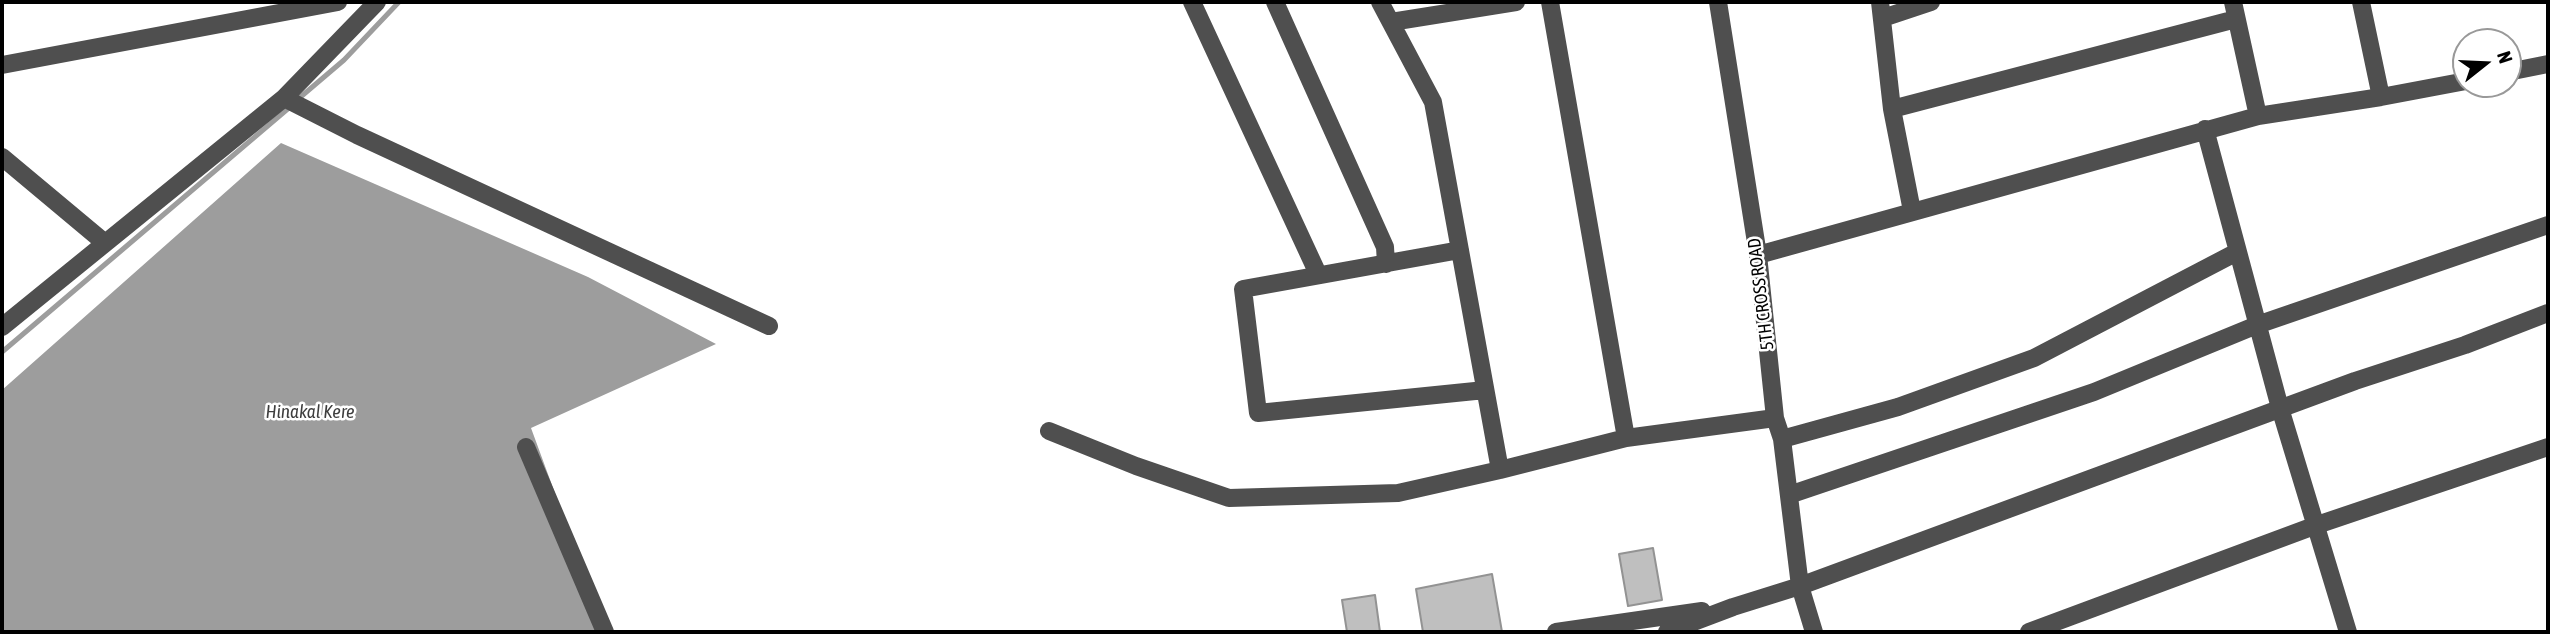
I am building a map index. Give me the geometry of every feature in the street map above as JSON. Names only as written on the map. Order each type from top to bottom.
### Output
[{"type":"street","points":[[2,65],[338,2]]},
{"type":"street","points":[[2,327],[284,98],[377,2]]},
{"type":"street","points":[[1192,2],[1318,274]]},
{"type":"street","points":[[1275,2],[1385,247],[1386,264]]},
{"type":"street","points":[[1380,2],[1433,102],[1500,470]]},
{"type":"street","points":[[1391,22],[1516,2]]},
{"type":"street","points":[[1550,2],[1626,438]]},
{"type":"street","name":"5TH CROSS ROAD","points":[[1718,2],[1758,256],[1775,418],[1782,439],[1800,586],[1814,632]]},
{"type":"street","points":[[1912,211],[1892,109],[1882,10],[1931,2]]},
{"type":"street","points":[[2361,2],[2381,97]]},
{"type":"street","points":[[1892,109],[2234,10],[2258,116]]},
{"type":"street","points":[[2522,69],[2548,64]]},
{"type":"street","points":[[1758,256],[2205,129],[2258,116],[2452,84]]},
{"type":"street","points":[[284,98],[357,135],[769,326]]},
{"type":"street","points":[[2205,129],[2280,408],[2348,632]]},
{"type":"street","points":[[2,157],[105,243]]},
{"type":"street","points":[[1789,495],[2094,392],[2257,325],[2548,225]]},
{"type":"street","points":[[1460,250],[1243,289],[1258,413],[1485,390]]},
{"type":"street","points":[[1782,439],[1898,407],[2034,358],[2237,252]]},
{"type":"street","points":[[1667,632],[1800,586],[2356,380],[2465,345],[2548,313]]},
{"type":"street","points":[[1049,431],[1136,466],[1229,498],[1398,493],[1626,438],[1775,418]]},
{"type":"street","points":[[526,447],[604,632]]},
{"type":"street","points":[[2029,632],[2315,526],[2548,447]]},
{"type":"street","points":[[1556,632],[1733,607]]},
{"type":"water","name":"Hinakal Kere","points":[[281,143],[588,277],[716,344],[531,428],[606,632],[2,632],[2,390]]},
{"type":"building","points":[[1653,548],[1662,600],[1628,606],[1619,554]]},
{"type":"building","points":[[1492,574],[1502,632],[1423,632],[1416,589]]},
{"type":"building","points":[[1375,595],[1380,632],[1347,632],[1342,600]]},
{"type":"waterway","points":[[297,100],[344,60],[399,2]]},
{"type":"waterway","points":[[2,352],[290,107]]}]
